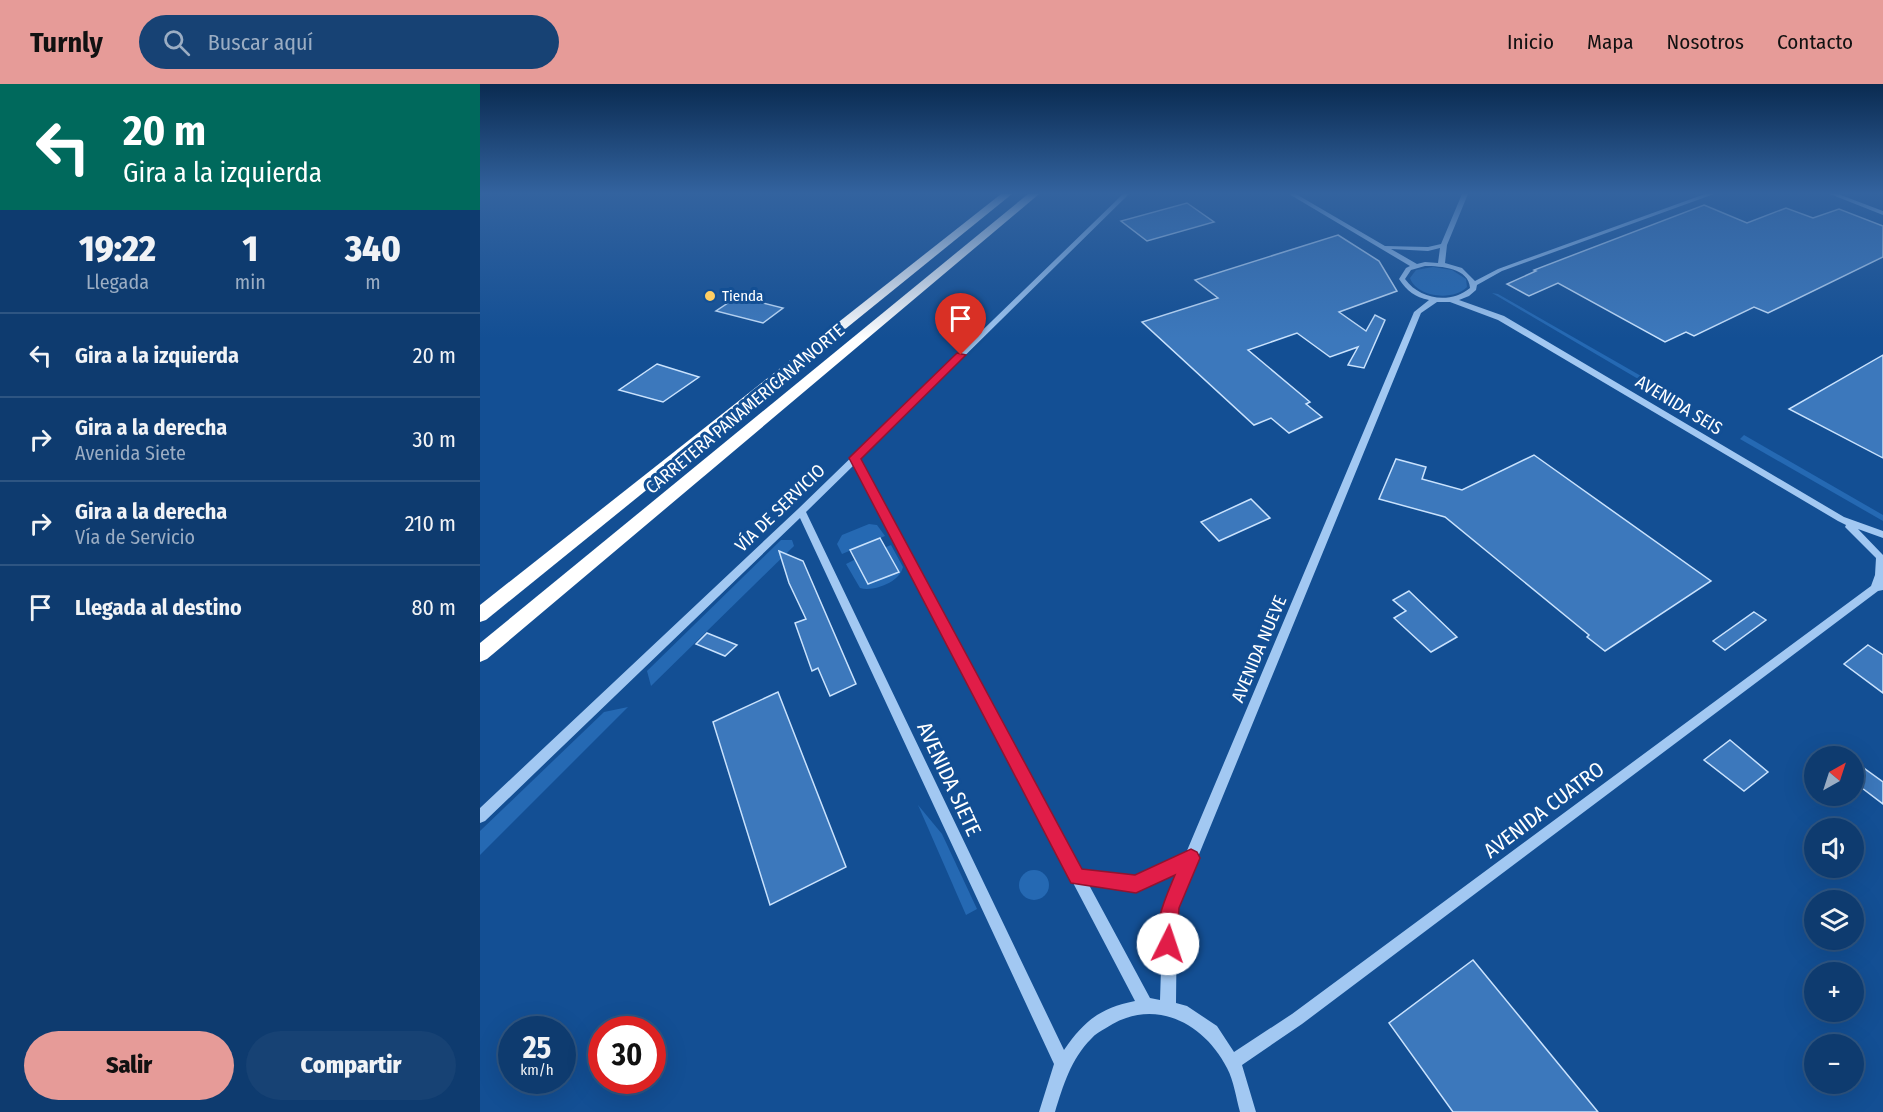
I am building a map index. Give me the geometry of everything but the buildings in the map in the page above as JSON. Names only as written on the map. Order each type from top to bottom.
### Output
[{"type":"highway","name":"CARRETERA PANAMERICANA NORTE","points":[[480,615],[947,242]]},
{"type":"highway","name":"CARRETERA PANAMERICANA NORTE","points":[[480,654],[977,242]]},
{"type":"street","name":"VÍA DE SERVICIO","points":[[480,817],[801,511],[1077,242]]},
{"type":"street","points":[[1373,242],[1415,266]]},
{"type":"street","points":[[1387,242],[1425,264]]},
{"type":"street","points":[[1441,265],[1445,242]]},
{"type":"street","points":[[1500,270],[1475,290],[1462,298],[1452,300],[1436,299],[1413,292],[1402,279],[1408,269],[1425,264],[1477,271],[1500,270],[1578,242]]},
{"type":"street","points":[[1382,247],[1428,249],[1444,245]]},
{"type":"street","points":[[1456,269],[1471,278],[1475,290]]},
{"type":"street","points":[[1413,292],[1418,312],[1436,299]]},
{"type":"street","name":"AVENIDA SEIS","points":[[1452,300],[1501,318],[1841,519]]},
{"type":"street","name":"AVENIDA SEIS","points":[[1484,303],[1501,318]]},
{"type":"street","name":"AVENIDA NUEVE","points":[[1168,1006],[1170,908],[1418,312]]},
{"type":"street","points":[[855,458],[1145,1005]]},
{"type":"street","name":"AVENIDA SIETE","points":[[801,511],[1062,1063]]},
{"type":"street","points":[[1841,519],[1883,535]]},
{"type":"street","points":[[1841,519],[1881,558]]},
{"type":"street","name":"AVENIDA CUATRO","points":[[1234,1061],[1297,1019],[1879,587],[1881,558],[1877,548],[1883,542]]},
{"type":"street","points":[[1077,877],[1136,884],[1191,858]]},
{"type":"street","points":[[1047,1112],[1051,1091],[1062,1063],[1078,1040],[1098,1022],[1121,1010],[1145,1005],[1168,1006],[1188,1014],[1206,1025],[1222,1041],[1234,1061],[1245,1088],[1248,1112]]},
{"type":"shaded area","points":[[1433,267],[1452,270],[1466,279],[1467,287],[1445,296],[1420,290],[1410,278],[1416,270]]},
{"type":"shaded area","points":[[1492,293],[1498,294],[1683,400],[1679,403]]},
{"type":"shaded area","points":[[1744,435],[1883,515],[1883,521],[1740,439]]},
{"type":"shaded area","points":[[869,524],[877,525],[885,536],[842,554],[837,544],[842,535]]},
{"type":"shaded area","points":[[781,540],[792,540],[794,546],[651,686],[647,671]]},
{"type":"shaded area","points":[[891,545],[903,567],[901,572],[886,585],[872,589],[860,588],[846,564],[856,559],[882,572],[886,577],[898,572],[894,562],[882,566],[874,552]]},
{"type":"shaded area","points":[[628,707],[480,855],[480,831],[604,712]]},
{"type":"shaded area","points":[[918,805],[942,834],[977,909],[966,915]]},
{"type":"shaded area","points":[[1034,870],[1040,871],[1048,879],[1048,891],[1040,899],[1034,900],[1028,899],[1020,891],[1019,885],[1020,879],[1028,871]]},
{"type":"place","name":"Tienda","points":[[710,296]]},
{"type":"route","points":[[961,355],[855,458],[1077,877],[1136,884],[1191,858],[1170,908],[1168,944]]}]
